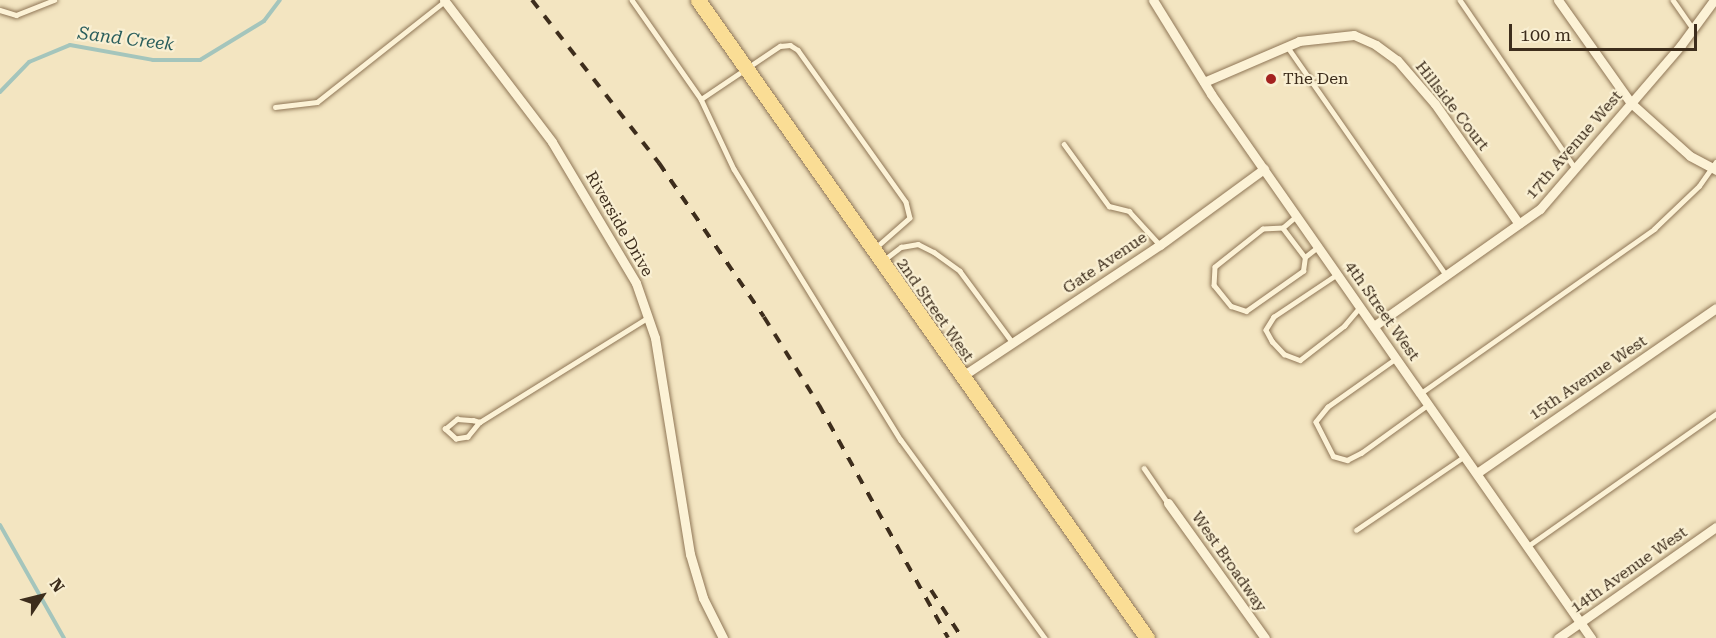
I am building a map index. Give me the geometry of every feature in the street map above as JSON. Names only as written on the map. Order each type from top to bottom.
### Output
[{"type":"main road","name":"2nd Street West","points":[[698,0],[876,257],[1147,638]]},
{"type":"street","name":"4th Street West","points":[[1153,0],[1204,82],[1591,638]]},
{"type":"street","points":[[1558,0],[1631,103],[1690,156],[1715,167]]},
{"type":"street","name":"17th Avenue West","points":[[1374,326],[1539,209],[1693,29],[1714,0]]},
{"type":"street","name":"Riverside Drive","points":[[444,1],[511,83],[572,172],[628,267],[649,317],[690,554],[703,598],[723,638]]},
{"type":"street","name":"Hillside Court","points":[[1204,82],[1287,46],[1325,36],[1354,35],[1397,60],[1435,104],[1519,224]]},
{"type":"street","name":"Gate Avenue","points":[[961,377],[1160,245],[1264,169]]},
{"type":"street","name":"15th Avenue West","points":[[1477,473],[1716,308]]},
{"type":"street","name":"West Broadway","points":[[1168,503],[1265,638]]},
{"type":"street","name":"14th Avenue West","points":[[1558,638],[1716,527]]},
{"type":"lane","points":[[0,10],[15,15],[54,0]]},
{"type":"lane","points":[[632,0],[701,99],[734,169],[901,440],[1045,638]]},
{"type":"lane","points":[[1460,0],[1575,168]]},
{"type":"lane","points":[[1673,0],[1693,29]]},
{"type":"lane","points":[[275,107],[318,102],[444,1]]},
{"type":"lane","points":[[701,99],[780,46],[790,45],[798,50],[906,202],[910,218],[876,257]]},
{"type":"lane","points":[[1287,46],[1446,276]]},
{"type":"lane","points":[[1064,144],[1109,206],[1129,211],[1160,245]]},
{"type":"lane","points":[[1421,393],[1654,230],[1715,167]]},
{"type":"lane","points":[[1297,216],[1283,228],[1263,229],[1215,267],[1214,285],[1231,306],[1246,311],[1302,271],[1305,257],[1318,247]]},
{"type":"lane","points":[[1283,228],[1305,257]]},
{"type":"lane","points":[[876,257],[901,247],[918,244],[934,252],[960,271],[1013,343]]},
{"type":"lane","points":[[1338,275],[1274,317],[1266,330],[1272,341],[1284,354],[1300,360],[1344,326],[1360,307]]},
{"type":"lane","points":[[480,422],[457,419],[445,429],[451,438],[461,439],[473,433],[480,422],[649,317]]},
{"type":"lane","points":[[1397,358],[1328,407],[1316,423],[1333,456],[1347,460],[1361,453],[1429,404]]},
{"type":"lane","points":[[1528,546],[1716,414]]},
{"type":"lane","points":[[1356,530],[1465,456]]},
{"type":"lane","points":[[1144,468],[1168,503]]},
{"type":"waterway","name":"Sand Creek","points":[[0,92],[29,62],[70,45],[153,60],[200,60],[264,21],[280,0]]},
{"type":"waterway","name":"Sand Creek","points":[[0,525],[64,638]]},
{"type":"railway","points":[[532,0],[659,163],[764,317],[819,405],[948,638]]},
{"type":"railway","points":[[931,590],[962,638]]},
{"type":"place","name":"The Den","points":[[1271,79]]}]
